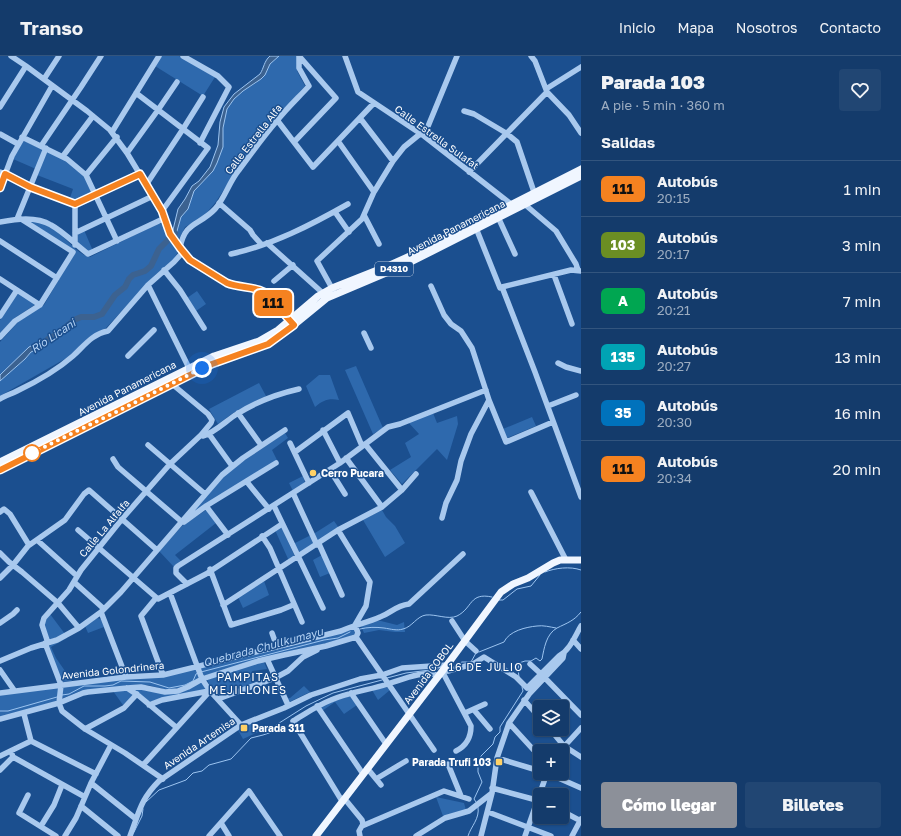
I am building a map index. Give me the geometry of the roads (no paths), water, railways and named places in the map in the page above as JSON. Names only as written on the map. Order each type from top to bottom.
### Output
[{"type":"main road","name":"Avenida Panamericana","points":[[522,202],[534,192],[581,169]]},
{"type":"main road","name":"Avenida Panamericana","points":[[0,462],[171,381],[212,364],[268,344],[325,295],[334,290],[581,176]]},
{"type":"main road","name":"Avenida Panamericana","points":[[334,290],[405,264],[498,217],[513,207]]},
{"type":"main road","name":"Avenida Panamericana","points":[[171,381],[189,368],[214,356],[259,341],[292,323]]},
{"type":"main road","name":"Avenida Panamericana","points":[[0,470],[158,387]]},
{"type":"main road","name":"Avenida COBOL","points":[[316,836],[443,671],[496,598],[505,589],[531,576],[547,565],[560,560],[581,560]]},
{"type":"street","points":[[10,56],[72,100],[117,137],[162,211],[170,234],[190,260],[233,286],[257,289],[264,292],[292,323]]},
{"type":"street","points":[[44,79],[59,56]]},
{"type":"street","points":[[19,219],[43,147],[101,56]]},
{"type":"street","points":[[112,132],[159,56]]},
{"type":"street","points":[[183,56],[218,76],[229,87],[200,143]]},
{"type":"street","points":[[294,142],[336,98],[299,56]]},
{"type":"street","name":"Calle Estrella Alfa","points":[[0,399],[55,369],[73,357],[90,339],[108,331],[148,285],[164,270],[181,250],[183,236],[187,229],[210,213],[219,203],[236,173],[277,120],[309,86],[299,68],[299,56]]},
{"type":"street","name":"Calle Estrella Sulafat","points":[[344,56],[358,92],[422,135],[513,207]]},
{"type":"street","points":[[334,290],[316,261],[362,219],[374,192],[393,161],[404,147],[422,135],[457,56]]},
{"type":"street","points":[[531,56],[535,61],[546,90],[569,115],[581,133]]},
{"type":"street","points":[[0,107],[26,66]]},
{"type":"street","points":[[469,172],[546,90],[581,67]]},
{"type":"street","points":[[128,153],[177,82]]},
{"type":"street","points":[[0,188],[3,173],[52,86]]},
{"type":"street","points":[[0,93],[6,97]]},
{"type":"street","points":[[136,94],[208,148],[162,211]]},
{"type":"street","points":[[146,185],[203,98]]},
{"type":"street","points":[[277,120],[313,167],[374,103]]},
{"type":"street","points":[[464,110],[474,114],[506,133],[517,142],[534,192]]},
{"type":"street","points":[[63,156],[93,116]]},
{"type":"street","points":[[360,118],[393,161]]},
{"type":"street","points":[[0,134],[18,144]]},
{"type":"street","points":[[22,137],[63,156],[86,175],[117,241]]},
{"type":"street","points":[[86,175],[117,137]]},
{"type":"street","points":[[338,142],[374,192]]},
{"type":"street","points":[[3,173],[30,187],[75,204],[140,174]]},
{"type":"street","points":[[75,233],[153,196]]},
{"type":"street","points":[[522,202],[556,231],[580,271]]},
{"type":"street","points":[[219,203],[250,230],[252,235],[293,265],[325,295]]},
{"type":"street","points":[[75,204],[75,245]]},
{"type":"street","points":[[231,254],[265,244],[287,235],[335,212],[348,204]]},
{"type":"street","points":[[335,212],[349,232]]},
{"type":"street","points":[[364,215],[379,244]]},
{"type":"street","points":[[498,217],[515,254]]},
{"type":"street","points":[[0,222],[19,219],[46,222],[88,254],[165,218]]},
{"type":"street","points":[[0,337],[15,320],[40,305],[73,252],[19,219]]},
{"type":"street","points":[[476,228],[500,288]]},
{"type":"street","points":[[0,241],[57,278]]},
{"type":"street","points":[[274,281],[293,265]]},
{"type":"street","points":[[164,270],[180,290],[204,328]]},
{"type":"street","points":[[580,271],[571,270],[502,287],[581,497]]},
{"type":"street","points":[[554,275],[572,324]]},
{"type":"street","points":[[0,279],[40,305]]},
{"type":"street","points":[[148,285],[189,368]]},
{"type":"street","points":[[431,286],[444,315],[451,324],[461,331],[472,348],[477,368],[506,442],[553,422]]},
{"type":"street","points":[[0,315],[17,290]]},
{"type":"street","points":[[128,356],[154,330]]},
{"type":"street","points":[[364,333],[371,348]]},
{"type":"street","points":[[558,363],[581,372]]},
{"type":"street","name":"Calle La Alfalfa","points":[[46,643],[43,622],[47,614],[58,603],[99,547],[122,519],[170,464],[209,426],[212,420],[208,414],[171,381]]},
{"type":"street","points":[[201,434],[203,436],[209,434],[238,413],[267,398],[299,388]]},
{"type":"street","points":[[187,584],[176,573],[176,568],[330,470],[388,427],[400,424],[486,390]]},
{"type":"street","points":[[548,406],[576,395]]},
{"type":"street","points":[[442,518],[446,503],[457,480],[461,461],[471,434],[489,400]]},
{"type":"street","points":[[238,413],[261,445]]},
{"type":"street","points":[[295,452],[348,413],[363,445],[402,490]]},
{"type":"street","points":[[0,654],[2,660],[57,640],[79,628],[102,610],[134,577],[222,475],[261,445],[285,430]]},
{"type":"street","points":[[324,430],[340,463]]},
{"type":"street","points":[[209,434],[232,466]]},
{"type":"street","points":[[290,443],[309,483]]},
{"type":"street","points":[[148,445],[205,494]]},
{"type":"street","points":[[346,458],[382,507]]},
{"type":"street","points":[[113,459],[118,467],[182,522]]},
{"type":"street","points":[[182,522],[276,463]]},
{"type":"street","points":[[330,470],[345,494]]},
{"type":"street","points":[[223,605],[338,530],[382,507],[402,490],[416,474]]},
{"type":"street","points":[[574,478],[581,475]]},
{"type":"street","points":[[247,482],[271,508],[282,524],[323,608]]},
{"type":"street","points":[[0,578],[29,545],[65,520],[84,494],[89,490],[157,550]]},
{"type":"street","points":[[531,492],[566,560]]},
{"type":"street","points":[[293,493],[342,595]]},
{"type":"street","points":[[206,506],[228,535]]},
{"type":"street","points":[[0,512],[4,509],[10,514],[29,545]]},
{"type":"street","points":[[163,675],[141,616],[156,598],[161,598],[206,574],[210,569],[282,524]]},
{"type":"street","points":[[78,530],[134,577],[156,598]]},
{"type":"street","points":[[338,530],[370,582],[366,606],[355,625],[358,633],[356,637],[434,750]]},
{"type":"street","points":[[262,536],[270,548],[293,605],[302,622]]},
{"type":"street","points":[[37,540],[75,579],[102,610],[126,677]]},
{"type":"street","points":[[0,553],[58,603],[79,628]]},
{"type":"street","name":"Avenida Golondrinera","points":[[0,720],[24,714],[60,698],[83,693],[127,688],[141,688],[165,692],[178,691],[188,687],[200,673],[277,647],[341,631],[381,617],[401,605],[409,604],[463,554]]},
{"type":"street","points":[[210,569],[231,625],[293,605]]},
{"type":"street","points":[[170,593],[200,673],[210,691],[242,725]]},
{"type":"street","points":[[0,623],[17,610]]},
{"type":"street","points":[[452,622],[465,641],[476,651]]},
{"type":"street","points":[[481,836],[488,812],[498,758],[509,723],[542,676],[563,658],[564,653],[581,626]]},
{"type":"street","points":[[272,633],[277,647]]},
{"type":"street","points":[[218,699],[275,678],[288,671],[303,657],[326,646],[356,637]]},
{"type":"street","points":[[573,640],[581,649]]},
{"type":"street","points":[[46,643],[61,685],[60,698],[62,711],[85,729],[111,744],[163,779]]},
{"type":"street","name":"Avenida Golondrinera","points":[[0,692],[126,677],[200,673],[326,646]]},
{"type":"street","name":"Avenida Artemisa","points":[[343,800],[293,721],[317,706],[385,679],[402,668],[448,671],[473,664],[484,656],[516,677],[527,688],[542,676]]},
{"type":"street","points":[[267,659],[288,705]]},
{"type":"street","points":[[530,664],[581,715]]},
{"type":"street","points":[[0,670],[14,690]]},
{"type":"street","points":[[443,671],[471,726],[471,733],[462,748],[456,751]]},
{"type":"street","name":"Avenida Artemisa","points":[[130,836],[143,801],[153,786],[242,725],[311,695],[360,680],[409,677],[443,671]]},
{"type":"street","points":[[127,688],[137,694],[176,727]]},
{"type":"street","points":[[149,705],[162,700],[210,691]]},
{"type":"street","points":[[143,765],[210,691]]},
{"type":"street","points":[[351,693],[386,744]]},
{"type":"street","points":[[85,729],[124,708],[137,694]]},
{"type":"street","points":[[524,700],[533,710]]},
{"type":"street","points":[[465,714],[485,704]]},
{"type":"street","points":[[317,706],[365,771],[376,779],[381,785]]},
{"type":"street","points":[[474,710],[490,729]]},
{"type":"street","points":[[24,714],[31,741],[96,774]]},
{"type":"street","points":[[509,723],[533,749]]},
{"type":"street","points":[[566,744],[581,728]]},
{"type":"street","points":[[0,756],[31,741]]},
{"type":"street","points":[[65,836],[76,818],[91,783],[111,744]]},
{"type":"street","points":[[11,751],[13,757],[85,797]]},
{"type":"street","points":[[569,751],[581,757]]},
{"type":"street","points":[[0,770],[13,757]]},
{"type":"street","points":[[498,758],[533,769]]},
{"type":"street","points":[[376,779],[406,761]]},
{"type":"street","points":[[448,764],[461,796]]},
{"type":"street","points":[[563,780],[581,788]]},
{"type":"street","points":[[91,783],[136,818]]},
{"type":"street","points":[[41,826],[54,805],[62,785]]},
{"type":"street","points":[[362,826],[444,790],[469,799]]},
{"type":"street","points":[[492,790],[533,800]]},
{"type":"street","points":[[416,836],[445,818],[469,811],[492,790]]},
{"type":"street","points":[[209,836],[249,791],[280,836]]},
{"type":"street","points":[[28,796],[19,812],[56,836]]},
{"type":"street","points":[[343,800],[362,820],[362,826],[359,831],[360,836]]},
{"type":"street","points":[[81,806],[118,836]]},
{"type":"street","points":[[488,812],[551,836]]},
{"type":"street","points":[[569,814],[581,820],[572,836]]},
{"type":"street","points":[[525,836],[533,817]]},
{"type":"street","points":[[221,823],[229,836]]},
{"type":"waterway","name":"Río Licani","points":[[43,344],[48,339],[58,334],[74,320],[81,317],[94,317],[102,314],[115,295],[125,287],[133,275],[145,271],[151,266],[159,249],[175,233]]},
{"type":"waterway","name":"Quebrada Chullkumayu","points":[[545,572],[563,568],[581,570]]},
{"type":"waterway","name":"Quebrada Chullkumayu","points":[[499,600],[503,600],[517,589],[531,586],[540,575]]},
{"type":"waterway","name":"Quebrada Chullkumayu","points":[[360,629],[375,627],[401,630],[409,626],[420,617],[426,615],[446,617],[457,616],[462,613],[475,599],[485,596],[492,597]]},
{"type":"waterway","points":[[519,677],[519,663],[531,661],[536,658],[540,661],[550,634],[557,628],[573,620],[581,612]]},
{"type":"waterway","points":[[479,652],[504,642],[506,638],[514,632],[523,629],[539,626],[556,628]]},
{"type":"waterway","name":"Quebrada Chullkumayu","points":[[201,672],[324,640],[338,638],[350,632]]},
{"type":"waterway","points":[[455,665],[462,662],[471,662],[476,653]]},
{"type":"waterway","points":[[387,678],[406,673],[438,669]]},
{"type":"waterway","name":"Quebrada Chullkumayu","points":[[62,695],[69,694],[84,686],[113,685],[121,681],[150,682],[169,688],[185,685],[193,681],[198,673]]},
{"type":"waterway","points":[[146,802],[159,790],[186,780],[193,773],[202,771],[209,765],[231,759],[251,738],[275,731],[276,725],[306,706],[333,693],[382,680]]},
{"type":"waterway","points":[[476,802],[474,799],[482,782],[478,772],[481,756],[493,744],[495,737],[500,732],[500,727],[523,691],[522,687]]},
{"type":"waterway","name":"Quebrada Chullkumayu","points":[[0,711],[8,711],[57,697]]},
{"type":"waterway","points":[[468,836],[477,819],[478,807]]},
{"type":"waterway","points":[[134,832],[142,816],[143,809]]},
{"type":"place","name":"Cerro Pucara","points":[[313,473]]},
{"type":"place","name":"Parada 311","points":[[244,728]]},
{"type":"place","name":"Parada Trufi 103","points":[[499,762]]},
{"type":"district","name":"16 DE JULIO","points":[[486,667]]},
{"type":"district","name":"PAMPITAS MEJILLONES","points":[[248,683]]}]
